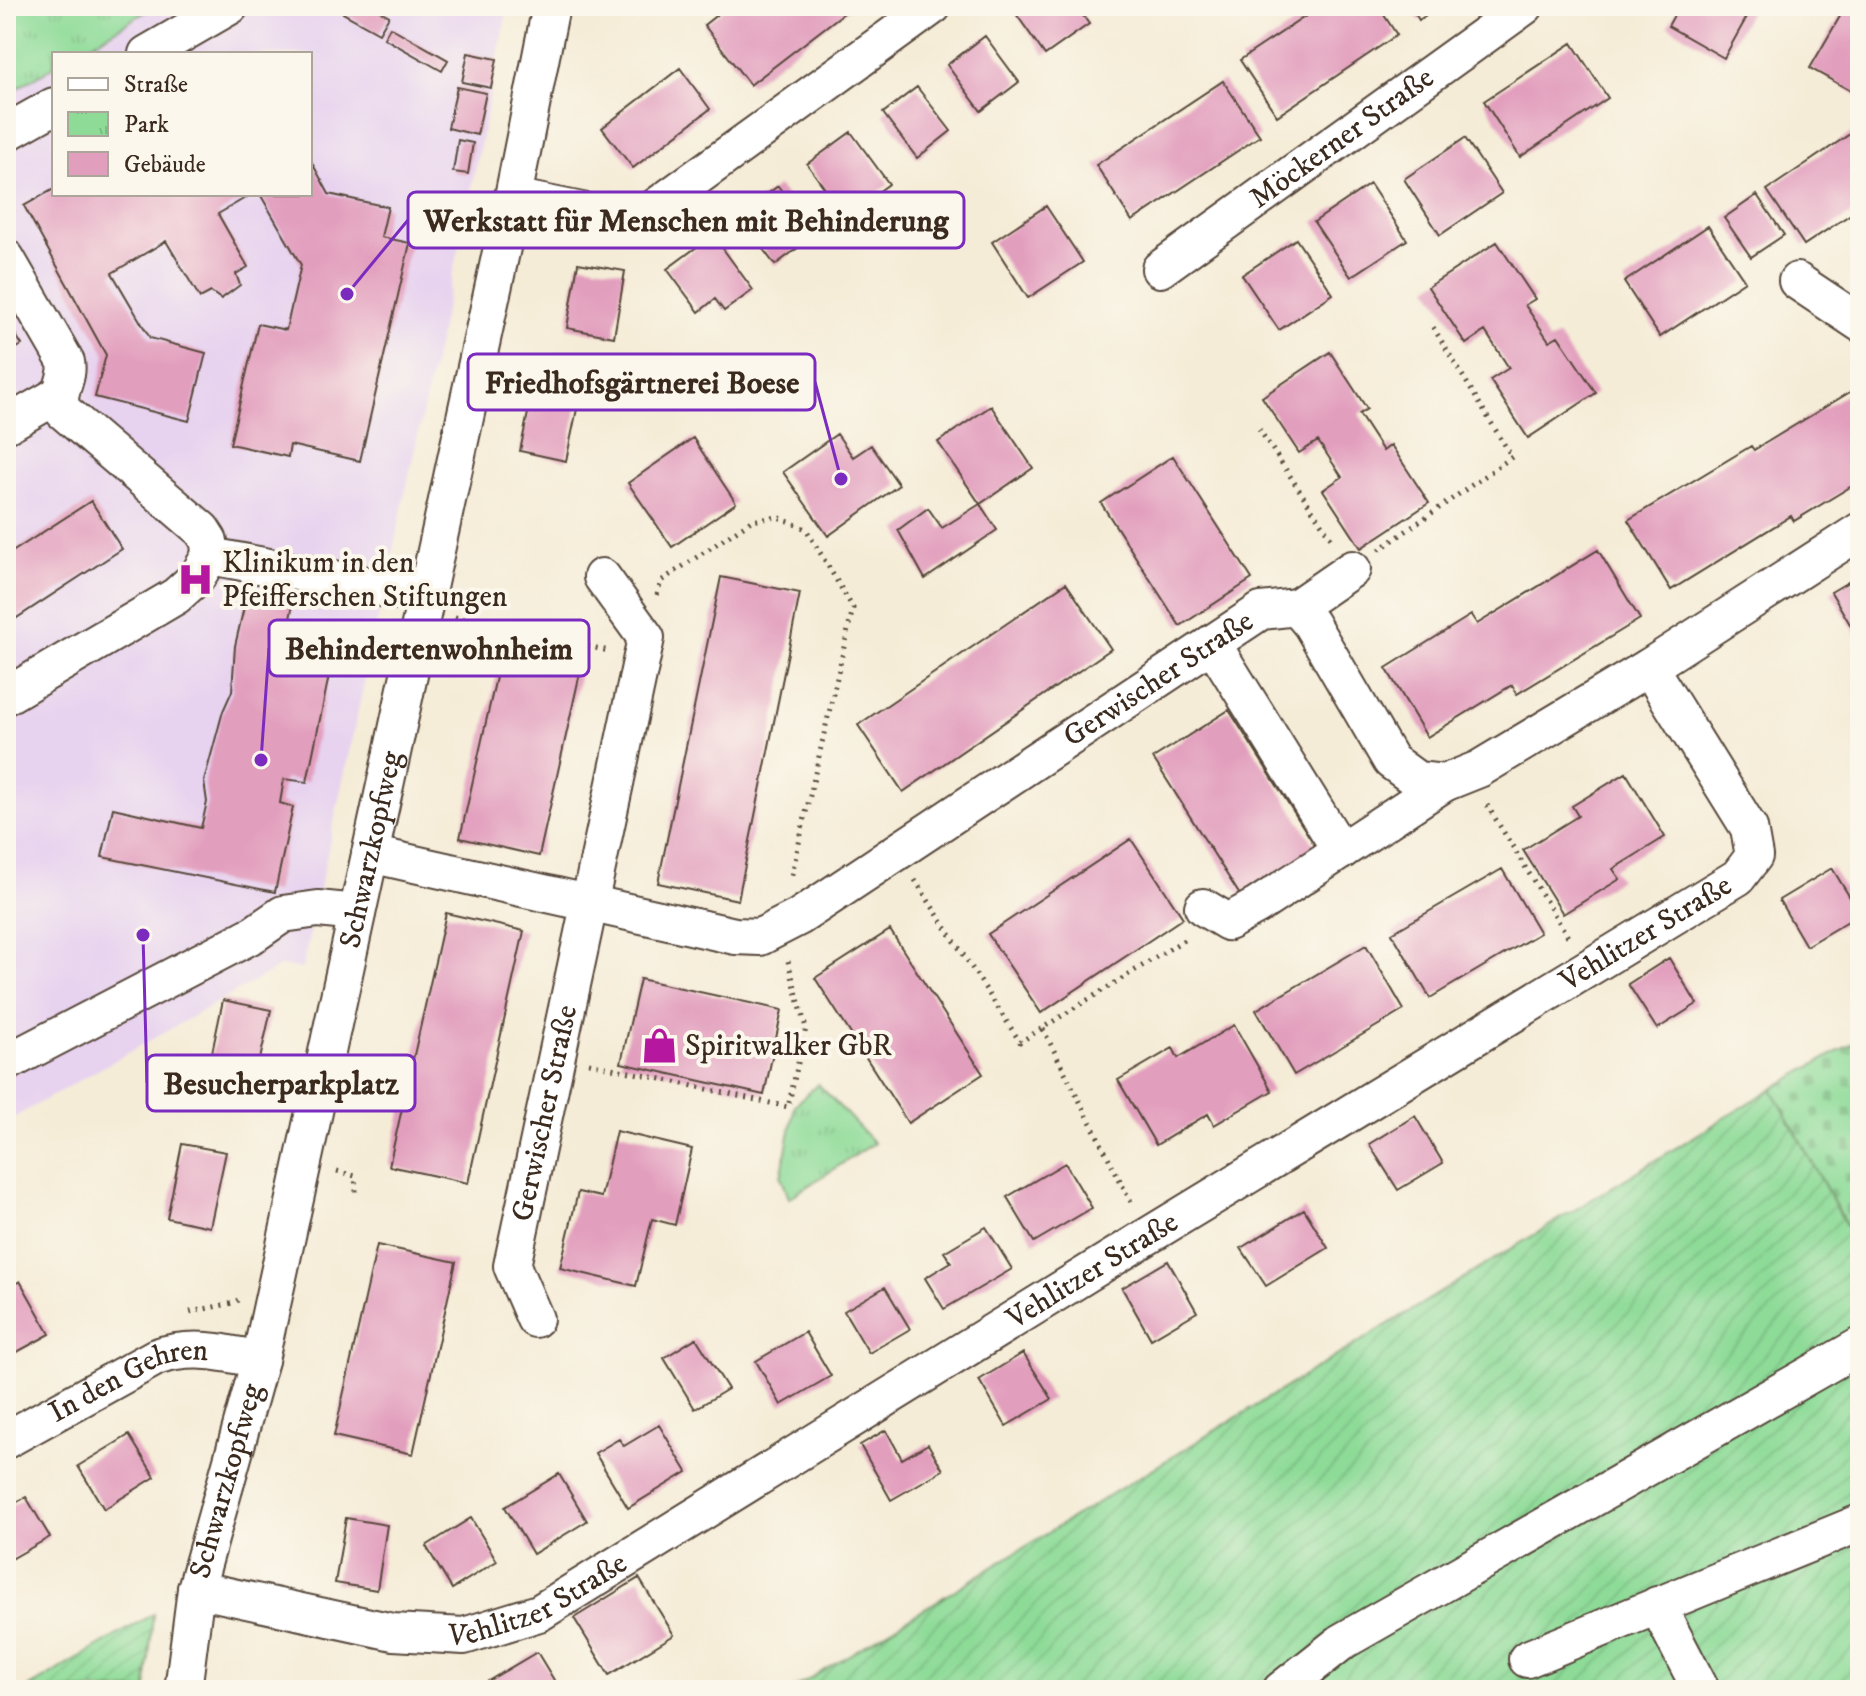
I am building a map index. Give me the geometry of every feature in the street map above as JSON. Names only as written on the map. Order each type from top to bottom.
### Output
[{"type":"street","points":[[150,52],[230,6]]},
{"type":"street","name":"Schwarzkopfweg","points":[[183,1690],[196,1589],[260,1360],[513,197],[551,6]]},
{"type":"street","points":[[513,197],[621,219],[646,214],[933,6]]},
{"type":"street","name":"Möckerner Straße","points":[[1160,269],[1525,6]]},
{"type":"street","points":[[6,133],[52,107]]},
{"type":"street","points":[[6,258],[66,362],[67,375],[60,394],[63,411],[202,530],[209,541],[210,556],[197,577],[176,596],[6,696]]},
{"type":"street","points":[[1797,281],[1860,323]]},
{"type":"street","points":[[6,425],[60,394]]},
{"type":"street","points":[[1197,922],[1228,922],[1257,906],[1444,783],[1479,769],[1649,667],[1860,531]]},
{"type":"street","points":[[210,556],[424,602]]},
{"type":"street","points":[[1352,569],[1297,607],[1311,624],[1391,761],[1417,780],[1444,783]]},
{"type":"street","points":[[602,577],[644,648]]},
{"type":"street","name":"Gerwischer Straße","points":[[370,854],[735,936],[760,937],[780,928],[897,853],[1261,611],[1297,607]]},
{"type":"street","points":[[1212,643],[1341,851]]},
{"type":"street","name":"Gerwischer Straße","points":[[535,1319],[512,1266],[644,648]]},
{"type":"street","name":"Vehlitzer Straße","points":[[196,1589],[393,1632],[464,1636],[539,1613],[1586,967],[1738,877],[1754,856],[1749,828],[1649,667]]},
{"type":"street","points":[[6,1063],[254,934],[283,914],[318,909],[357,913]]},
{"type":"street","points":[[1281,1690],[1343,1641],[1860,1346]]},
{"type":"street","name":"In den Gehren","points":[[6,1440],[170,1352],[214,1350],[260,1360]]},
{"type":"street","points":[[1527,1659],[1860,1523]]},
{"type":"street","points":[[1657,1605],[1701,1690]]},
{"type":"path","points":[[1259,429],[1352,569],[1512,457],[1433,327]]},
{"type":"path","points":[[424,602],[644,648],[661,581],[751,521],[778,517],[806,529],[853,608],[780,928],[806,1028],[788,1107],[557,1056]]},
{"type":"path","points":[[1485,801],[1586,967]]},
{"type":"path","points":[[897,853],[1020,1042],[1197,922]]},
{"type":"path","points":[[1043,1029],[1148,1236]]},
{"type":"path","points":[[330,1169],[355,1176],[356,1192]]},
{"type":"shaded area","name":"Klinikum in den Pfeifferschen Stiftungen","points":[[6,6],[508,6],[302,969],[281,966],[6,1122]]},
{"type":"green space","points":[[6,6],[155,6],[78,52],[52,52],[52,67],[6,95]]},
{"type":"green space","points":[[1860,1039],[1860,1251],[1772,1089]]},
{"type":"green space","points":[[818,1084],[874,1143],[789,1198],[781,1177],[795,1105]]},
{"type":"green space","points":[[1772,1089],[1860,1251],[1860,1690],[792,1690]]},
{"type":"green space","points":[[153,1614],[146,1690],[25,1690]]},
{"type":"building","points":[[347,6],[371,6],[389,16],[379,33],[343,13]]},
{"type":"building","points":[[728,6],[853,6],[750,85],[704,25]]},
{"type":"building","points":[[1021,6],[1076,6],[1089,24],[1045,55],[1014,11]]},
{"type":"building","points":[[1321,6],[1378,6],[1397,35],[1277,116],[1240,60]]},
{"type":"building","points":[[1410,6],[1440,6],[1419,20]]},
{"type":"building","points":[[1679,6],[1753,6],[1724,58],[1668,26]]},
{"type":"building","points":[[1846,6],[1860,6],[1860,96],[1810,68]]},
{"type":"building","points":[[390,27],[448,60],[442,71],[384,38]]},
{"type":"building","points":[[985,36],[1019,82],[981,111],[947,65]]},
{"type":"building","points":[[1572,43],[1608,98],[1520,157],[1484,101]]},
{"type":"building","points":[[468,53],[497,59],[491,88],[462,82]]},
{"type":"building","points":[[680,68],[710,109],[633,168],[602,128]]},
{"type":"building","points":[[1223,81],[1260,136],[1132,221],[1096,165]]},
{"type":"building","points":[[457,87],[486,93],[477,135],[448,128]]},
{"type":"building","points":[[917,87],[951,131],[917,158],[883,113]]},
{"type":"building","points":[[851,132],[889,184],[845,216],[807,164]]},
{"type":"building","points":[[1853,132],[1860,143],[1860,208],[1804,245],[1767,190]]},
{"type":"building","points":[[1465,138],[1502,193],[1440,235],[1404,179]]},
{"type":"building","points":[[458,140],[473,143],[468,174],[453,172]]},
{"type":"building","points":[[312,163],[329,194],[388,207],[381,237],[410,243],[360,461],[290,445],[288,457],[230,444],[258,324],[286,330],[301,265],[261,196],[312,196]]},
{"type":"building","points":[[1370,184],[1407,240],[1351,277],[1314,222]]},
{"type":"building","points":[[778,186],[815,235],[775,265],[738,216]]},
{"type":"building","points":[[52,190],[52,196],[249,196],[218,214],[248,267],[236,274],[240,285],[221,299],[211,292],[200,298],[166,241],[112,273],[150,338],[206,353],[189,421],[95,397],[106,355],[24,206]]},
{"type":"building","points":[[1757,195],[1784,235],[1751,257],[1724,218]]},
{"type":"building","points":[[1046,206],[1083,262],[1028,298],[992,242]]},
{"type":"building","points":[[1708,226],[1745,281],[1660,337],[1624,282]]},
{"type":"building","points":[[713,235],[753,290],[724,311],[715,299],[699,312],[667,269]]},
{"type":"building","points":[[1296,239],[1333,294],[1279,330],[1242,275]]},
{"type":"building","points":[[1497,242],[1535,299],[1525,305],[1549,341],[1558,336],[1596,393],[1528,438],[1490,380],[1509,368],[1485,331],[1466,344],[1428,287]]},
{"type":"building","points":[[578,263],[625,271],[614,337],[567,328]]},
{"type":"building","points":[[6,319],[22,345],[6,354]]},
{"type":"building","points":[[1330,352],[1367,409],[1359,414],[1383,451],[1391,445],[1429,503],[1361,548],[1323,490],[1342,477],[1318,441],[1299,453],[1262,397]]},
{"type":"building","points":[[536,375],[582,385],[566,461],[520,451]]},
{"type":"building","points":[[1860,386],[1860,481],[1794,521],[1791,516],[1671,590],[1628,520],[1751,446],[1754,450]]},
{"type":"building","points":[[991,406],[1033,468],[980,504],[938,442]]},
{"type":"building","points":[[837,434],[853,457],[871,445],[899,485],[828,536],[783,472]]},
{"type":"building","points":[[693,438],[736,503],[672,547],[628,483]]},
{"type":"building","points":[[1173,456],[1252,579],[1180,626],[1101,503]]},
{"type":"building","points":[[91,501],[122,549],[12,621],[6,612],[6,556]]},
{"type":"building","points":[[980,504],[997,530],[925,579],[898,530],[928,508],[942,528]]},
{"type":"building","points":[[1598,550],[1640,619],[1517,694],[1512,685],[1427,737],[1386,668],[1471,615],[1477,624]]},
{"type":"building","points":[[1860,575],[1860,641],[1831,592]]},
{"type":"building","points":[[721,577],[800,593],[738,900],[658,883]]},
{"type":"building","points":[[1066,583],[1111,649],[903,792],[858,725]]},
{"type":"building","points":[[247,594],[293,604],[283,653],[331,666],[307,782],[284,779],[280,803],[293,807],[275,892],[102,857],[113,808],[201,828],[207,802],[204,781],[223,711],[232,691],[235,646]]},
{"type":"building","points":[[503,646],[582,664],[539,856],[460,838]]},
{"type":"building","points":[[1229,710],[1321,855],[1245,903],[1153,758]]},
{"type":"building","points":[[1626,773],[1665,837],[1613,869],[1620,879],[1563,914],[1523,850],[1578,816],[1572,806]]},
{"type":"building","points":[[1131,839],[1183,918],[1041,1013],[988,934]]},
{"type":"building","points":[[1832,868],[1860,914],[1806,946],[1779,900]]},
{"type":"building","points":[[1502,869],[1540,933],[1430,998],[1392,933]]},
{"type":"building","points":[[446,913],[524,931],[468,1183],[389,1166]]},
{"type":"building","points":[[890,930],[983,1074],[908,1123],[815,978]]},
{"type":"building","points":[[1366,945],[1404,1010],[1294,1075],[1256,1010]]},
{"type":"building","points":[[1669,958],[1697,1004],[1657,1029],[1628,984]]},
{"type":"building","points":[[640,979],[782,1010],[764,1095],[621,1063]]},
{"type":"building","points":[[223,1000],[271,1010],[256,1077],[209,1067]]},
{"type":"building","points":[[1234,1025],[1272,1091],[1214,1125],[1208,1114],[1156,1145],[1118,1080],[1173,1048],[1178,1058]]},
{"type":"building","points":[[1415,1116],[1443,1163],[1398,1190],[1369,1144]]},
{"type":"building","points":[[616,1131],[692,1149],[675,1225],[652,1219],[636,1286],[560,1268],[578,1192],[601,1197]]},
{"type":"building","points":[[182,1144],[226,1152],[210,1227],[167,1218]]},
{"type":"building","points":[[1065,1163],[1092,1208],[1034,1242],[1007,1197]]},
{"type":"building","points":[[1304,1209],[1328,1248],[1266,1286],[1241,1248]]},
{"type":"building","points":[[986,1227],[1012,1269],[944,1309],[925,1278],[951,1262],[944,1252]]},
{"type":"building","points":[[377,1245],[456,1262],[413,1454],[334,1436]]},
{"type":"building","points":[[1168,1261],[1197,1312],[1151,1339],[1122,1288]]},
{"type":"building","points":[[20,1281],[50,1334],[6,1358],[6,1289]]},
{"type":"building","points":[[885,1287],[910,1329],[869,1353],[844,1311]]},
{"type":"building","points":[[805,1332],[831,1376],[781,1405],[756,1361]]},
{"type":"building","points":[[696,1338],[728,1389],[695,1409],[664,1358]]},
{"type":"building","points":[[1023,1353],[1052,1399],[1006,1426],[979,1380]]},
{"type":"building","points":[[659,1425],[687,1472],[628,1508],[595,1453],[619,1439],[624,1446]]},
{"type":"building","points":[[886,1430],[902,1459],[928,1444],[943,1470],[891,1500],[860,1445]]},
{"type":"building","points":[[129,1435],[155,1477],[104,1509],[78,1466]]},
{"type":"building","points":[[559,1474],[587,1521],[533,1554],[505,1507]]},
{"type":"building","points":[[26,1497],[50,1537],[6,1562],[6,1508]]},
{"type":"building","points":[[346,1518],[387,1525],[377,1590],[335,1583]]},
{"type":"building","points":[[471,1518],[497,1561],[452,1589],[426,1546]]},
{"type":"building","points":[[639,1578],[674,1635],[609,1675],[574,1618]]},
{"type":"building","points":[[537,1652],[560,1690],[493,1690],[488,1681]]},
{"type":"place","name":"Werkstatt für Menschen mit Behinderung","points":[[347,294]]},
{"type":"place","name":"Friedhofsgärtnerei Boese","points":[[841,479]]},
{"type":"place","name":"Klinikum in den Pfeifferschen Stiftungen","points":[[196,580]]},
{"type":"place","name":"Behindertenwohnheim","points":[[261,760]]},
{"type":"place","name":"Besucherparkplatz","points":[[143,935]]},
{"type":"place","name":"Spiritwalker GbR","points":[[659,1046]]}]
